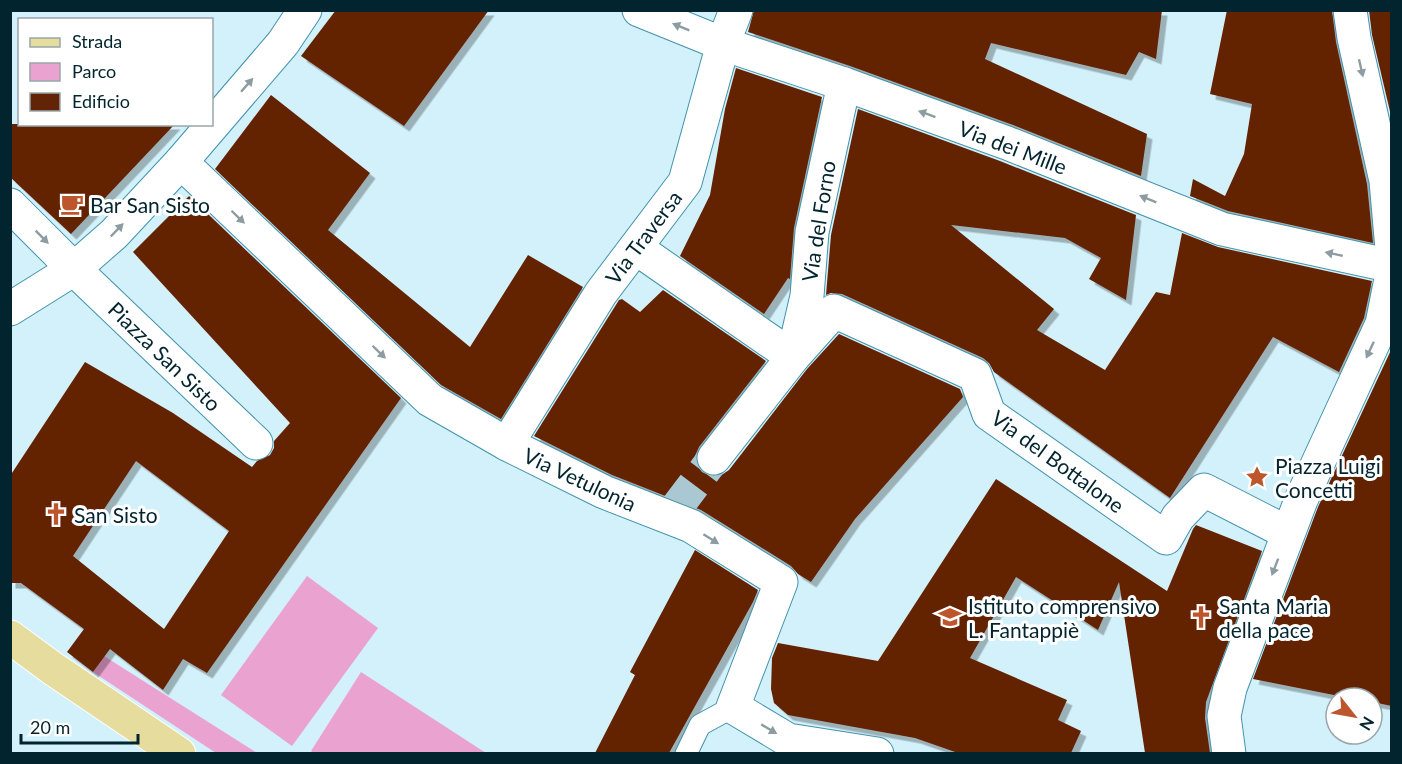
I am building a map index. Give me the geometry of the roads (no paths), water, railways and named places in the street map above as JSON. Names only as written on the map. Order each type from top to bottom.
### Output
[{"type":"main road","points":[[10,637],[179,753]]},
{"type":"street","points":[[213,125],[283,43],[304,10]]},
{"type":"street","name":"Via dei Mille","points":[[639,10],[723,44],[1007,143],[1222,229],[1392,266]]},
{"type":"street","name":"Via Traversa","points":[[507,444],[602,292],[685,182],[723,44],[736,10]]},
{"type":"street","points":[[1350,10],[1354,38],[1386,181],[1392,249]]},
{"type":"street","name":"Via del Forno","points":[[793,357],[807,296],[812,232],[843,84]]},
{"type":"street","points":[[10,309],[74,269],[114,234],[212,126]]},
{"type":"street","name":"Via Vetulonia","points":[[181,162],[430,400],[507,444],[604,492],[672,514],[781,582],[733,707]]},
{"type":"street","name":"Piazza San Sisto","points":[[10,205],[256,443]]},
{"type":"street","points":[[636,248],[793,357]]},
{"type":"street","points":[[1229,753],[1224,716],[1230,688],[1300,500],[1383,324],[1392,274]]},
{"type":"street","name":"Via del Bottalone","points":[[714,458],[793,357],[834,311],[975,375],[989,414],[1166,538],[1178,517],[1204,490],[1288,533]]},
{"type":"street","points":[[733,707],[788,740],[877,753]]},
{"type":"lane","points":[[686,753],[700,725],[733,707]]},
{"type":"tunnel","points":[[674,511],[714,458]]},
{"type":"place","name":"Bar San Sisto","points":[[72,204]]},
{"type":"place","name":"Piazza Luigi Concetti","points":[[1257,477]]},
{"type":"place","name":"San Sisto","points":[[56,514]]},
{"type":"place","name":"Istituto comprensivo L. Fantappiè","points":[[950,617]]},
{"type":"place","name":"Santa Maria della pace","points":[[1201,617]]}]
